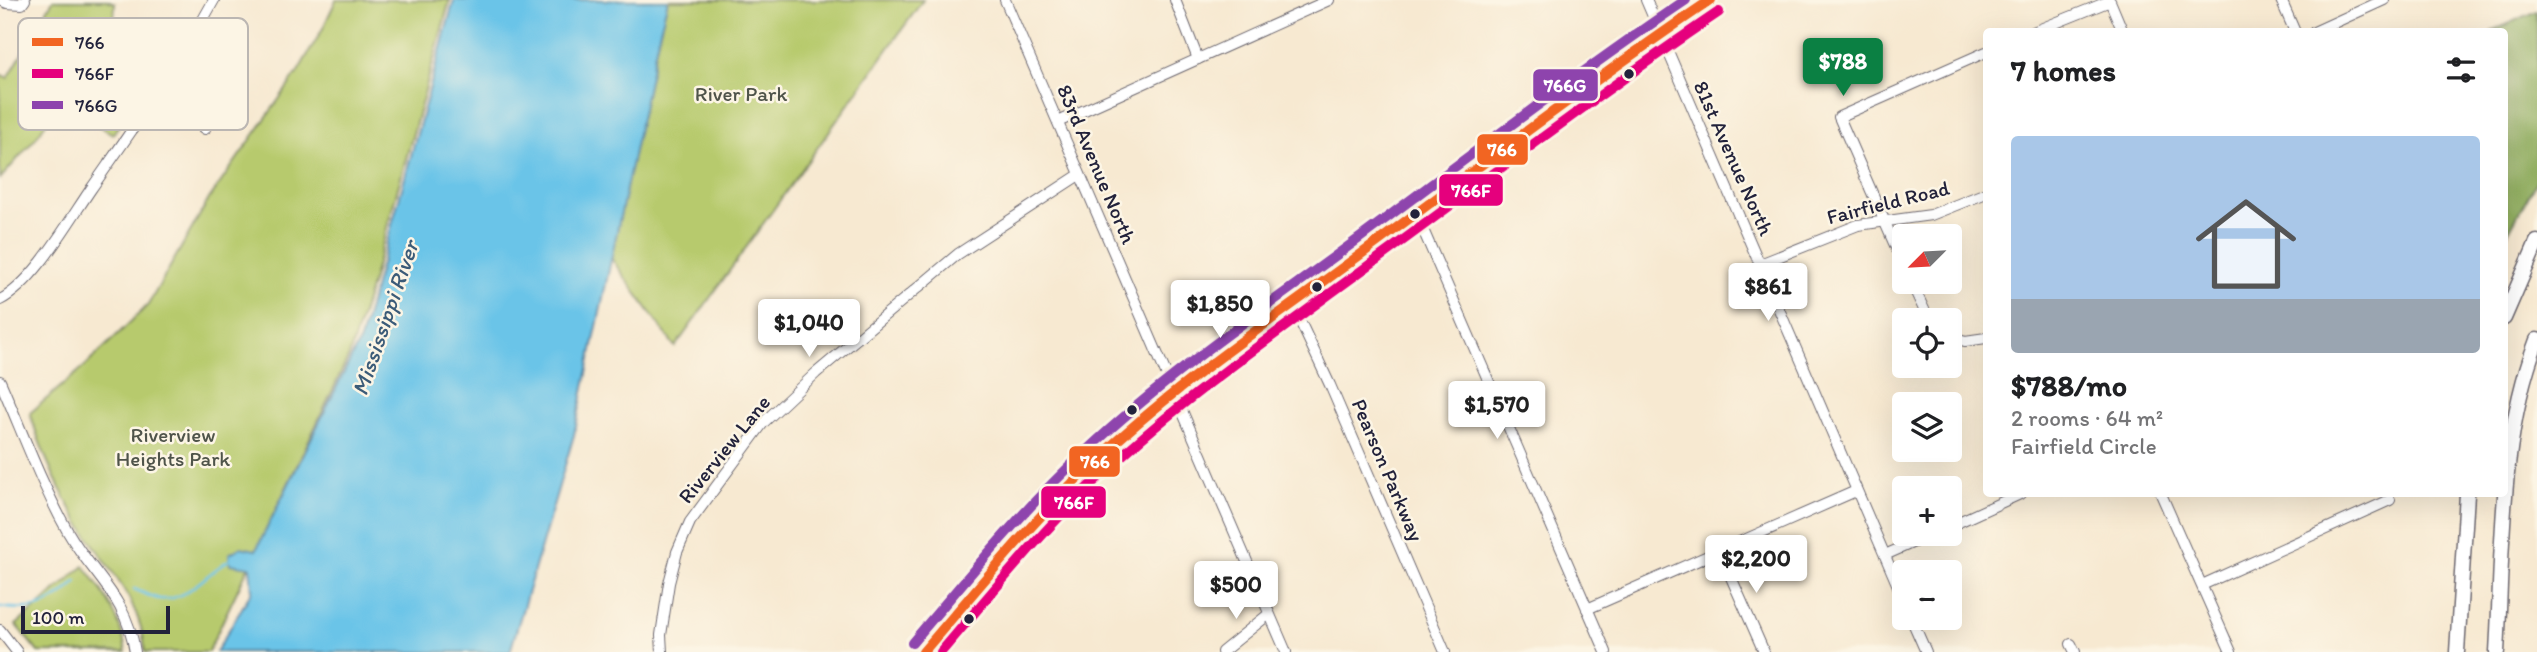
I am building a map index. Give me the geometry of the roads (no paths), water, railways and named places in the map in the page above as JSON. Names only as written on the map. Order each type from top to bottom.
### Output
[{"type":"highway","points":[[2508,309],[2537,242]]},
{"type":"highway","points":[[2508,463],[2522,389],[2537,340]]},
{"type":"highway","points":[[2457,652],[2467,497]]},
{"type":"highway","points":[[2497,652],[2506,497]]},
{"type":"street","points":[[0,0],[22,4],[25,0]]},
{"type":"street","points":[[204,18],[214,0]]},
{"type":"street","name":"83rd Avenue North","points":[[1005,0],[1286,652]]},
{"type":"street","points":[[1175,0],[1198,59]]},
{"type":"street","points":[[1058,122],[1329,0]]},
{"type":"street","name":"81st Avenue North","points":[[1646,0],[1892,572]]},
{"type":"street","points":[[923,652],[1053,503],[1109,448],[1292,304],[1660,34],[1711,0]]},
{"type":"street","points":[[2281,0],[2293,28]]},
{"type":"street","points":[[2323,28],[2384,0]]},
{"type":"street","points":[[2043,28],[2110,1],[2121,28]]},
{"type":"street","points":[[1892,238],[1839,117],[1983,53]]},
{"type":"street","points":[[0,300],[11,294],[25,280],[131,130]]},
{"type":"street","name":"Riverview Lane","points":[[662,652],[661,635],[668,583],[690,522],[763,424],[816,373],[958,254],[1079,175]]},
{"type":"street","name":"Fairfield Road","points":[[1760,264],[1857,225],[1931,215],[1983,193]]},
{"type":"street","points":[[1414,215],[1421,225],[1606,652]]},
{"type":"street","name":"Pearson Parkway","points":[[1292,304],[1330,384],[1445,652]]},
{"type":"street","points":[[1962,340],[1983,338]]},
{"type":"street","points":[[0,381],[68,532],[110,588],[126,617],[135,652]]},
{"type":"street","points":[[1587,610],[1856,491]]},
{"type":"street","points":[[1962,521],[2013,497]]},
{"type":"street","points":[[2162,497],[2231,652]]},
{"type":"street","points":[[2202,585],[2390,500]]},
{"type":"street","points":[[1885,555],[1905,546]]},
{"type":"street","points":[[1719,550],[1764,652]]},
{"type":"street","points":[[1222,652],[1269,614]]},
{"type":"street","points":[[0,630],[17,652]]},
{"type":"street","points":[[1916,630],[1926,652]]},
{"type":"water","name":"Mississippi River","points":[[454,0],[668,0],[574,435],[510,652],[216,652],[252,591],[250,567],[230,564],[229,554],[241,547],[256,550],[360,340]]},
{"type":"waterway","points":[[134,589],[160,599],[170,599],[189,591],[231,559]]},
{"type":"waterway","points":[[0,607],[24,609],[51,602],[77,581]]},
{"type":"park label","name":"River Park","points":[[741,93]]},
{"type":"park label","name":"Riverview Heights Park","points":[[173,446]]}]
